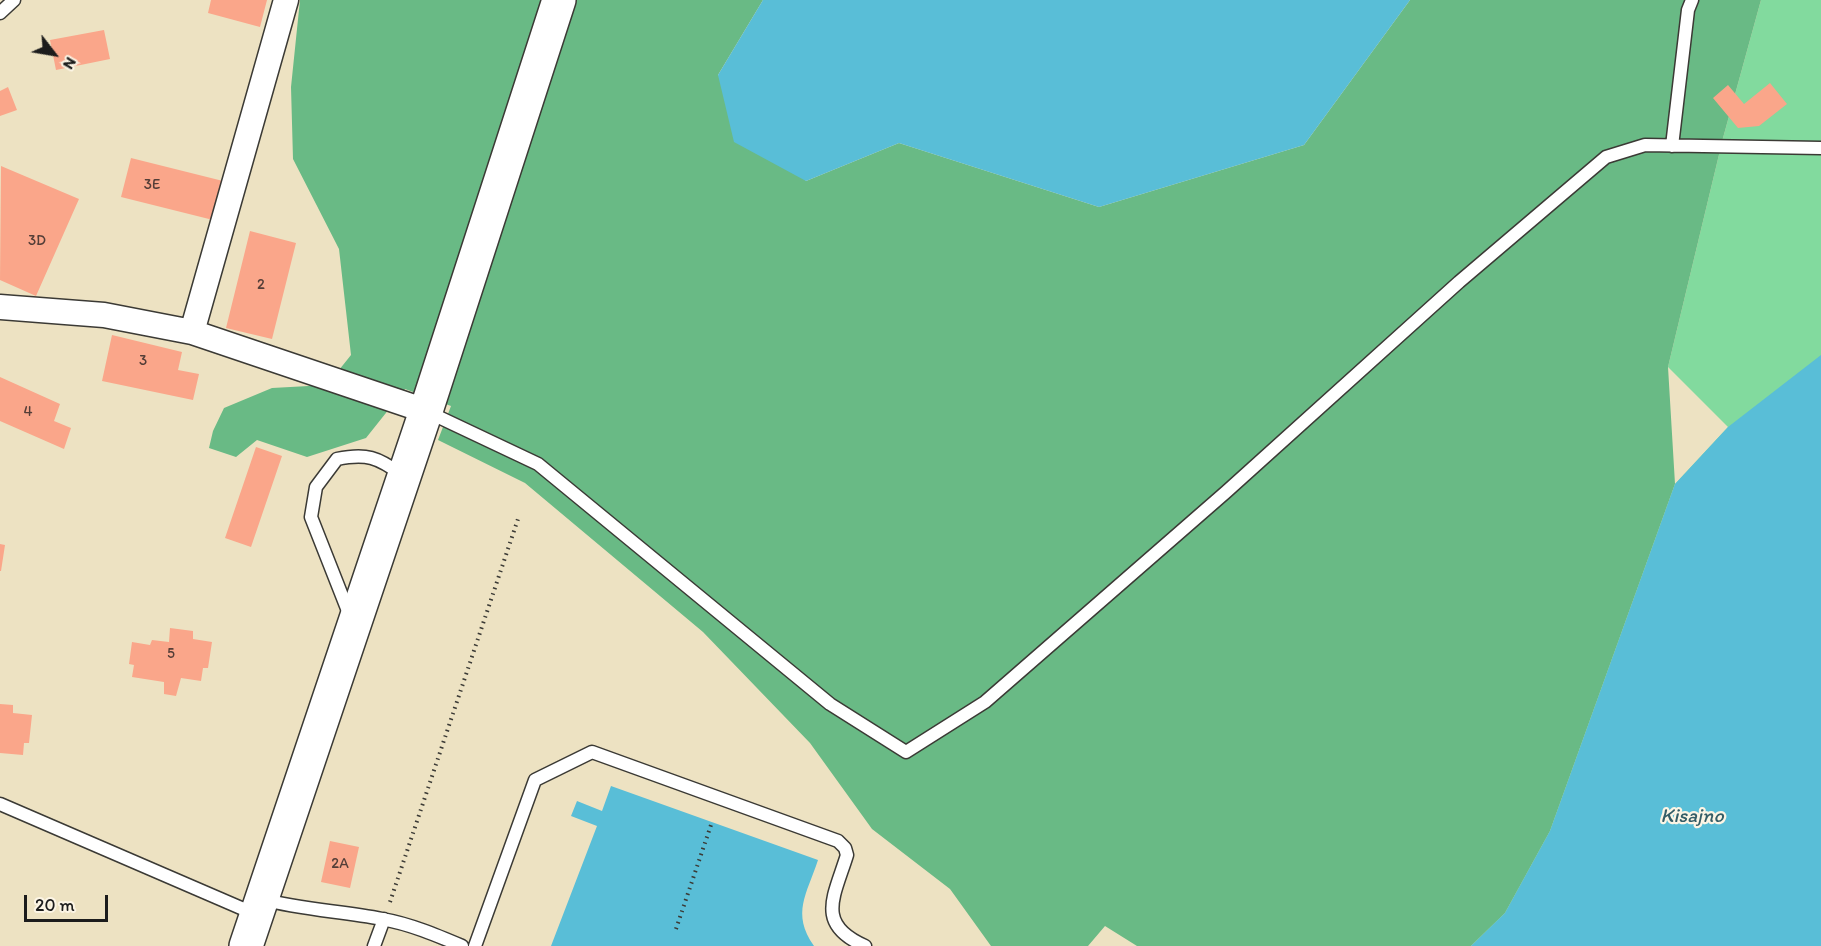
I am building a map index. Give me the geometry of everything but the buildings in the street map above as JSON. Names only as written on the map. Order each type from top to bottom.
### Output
[{"type":"main road","points":[[246,946],[426,411],[559,0]]},
{"type":"street","points":[[192,332],[286,0]]},
{"type":"street","points":[[0,307],[104,315],[192,332],[426,411]]},
{"type":"lane","points":[[0,13],[14,0]]},
{"type":"lane","points":[[1672,146],[1688,10],[1692,0]]},
{"type":"lane","points":[[426,411],[538,464],[830,704],[906,752],[985,702],[1226,492],[1460,282],[1606,157],[1645,144],[1821,148]]},
{"type":"lane","points":[[353,624],[311,517],[316,487],[337,459],[360,454],[386,463],[403,476]]},
{"type":"lane","points":[[475,946],[535,780],[592,752],[838,841],[845,848],[847,855],[831,908],[835,922],[845,937],[865,946]]},
{"type":"lane","points":[[0,804],[260,907],[287,906],[384,919],[426,931],[462,946]]},
{"type":"lane","points":[[374,946],[384,919]]},
{"type":"path","points":[[384,919],[519,516]]},
{"type":"path","points":[[676,930],[712,822]]},
{"type":"green space","points":[[300,0],[763,0],[718,75],[806,181],[899,143],[1099,207],[1304,145],[1410,0],[1761,0],[1723,138],[1668,367],[1675,484],[1550,831],[1505,913],[1471,946],[1137,946],[1105,926],[1088,946],[991,946],[950,889],[872,829],[810,743],[703,632],[525,483],[438,440],[451,406],[405,389],[366,438],[307,457],[257,440],[236,457],[209,448],[213,431],[224,408],[272,388],[327,385],[351,355],[339,249],[293,159],[291,87]]},
{"type":"green space","name":"Kisajno","points":[[1761,0],[1821,0],[1821,567],[1627,888],[1471,946],[1505,913],[1550,831],[1675,484],[1728,427],[1668,367],[1723,138]]},
{"type":"water","points":[[763,0],[1410,0],[1304,145],[1099,207],[899,143],[806,181],[734,142],[718,75]]},
{"type":"water","name":"Kisajno","points":[[1821,355],[1821,946],[1471,946],[1505,913],[1550,831],[1675,484],[1728,427]]},
{"type":"water","points":[[611,786],[818,860],[806,893],[802,913],[807,934],[814,946],[551,946],[597,826],[571,816],[577,801],[602,811]]}]
